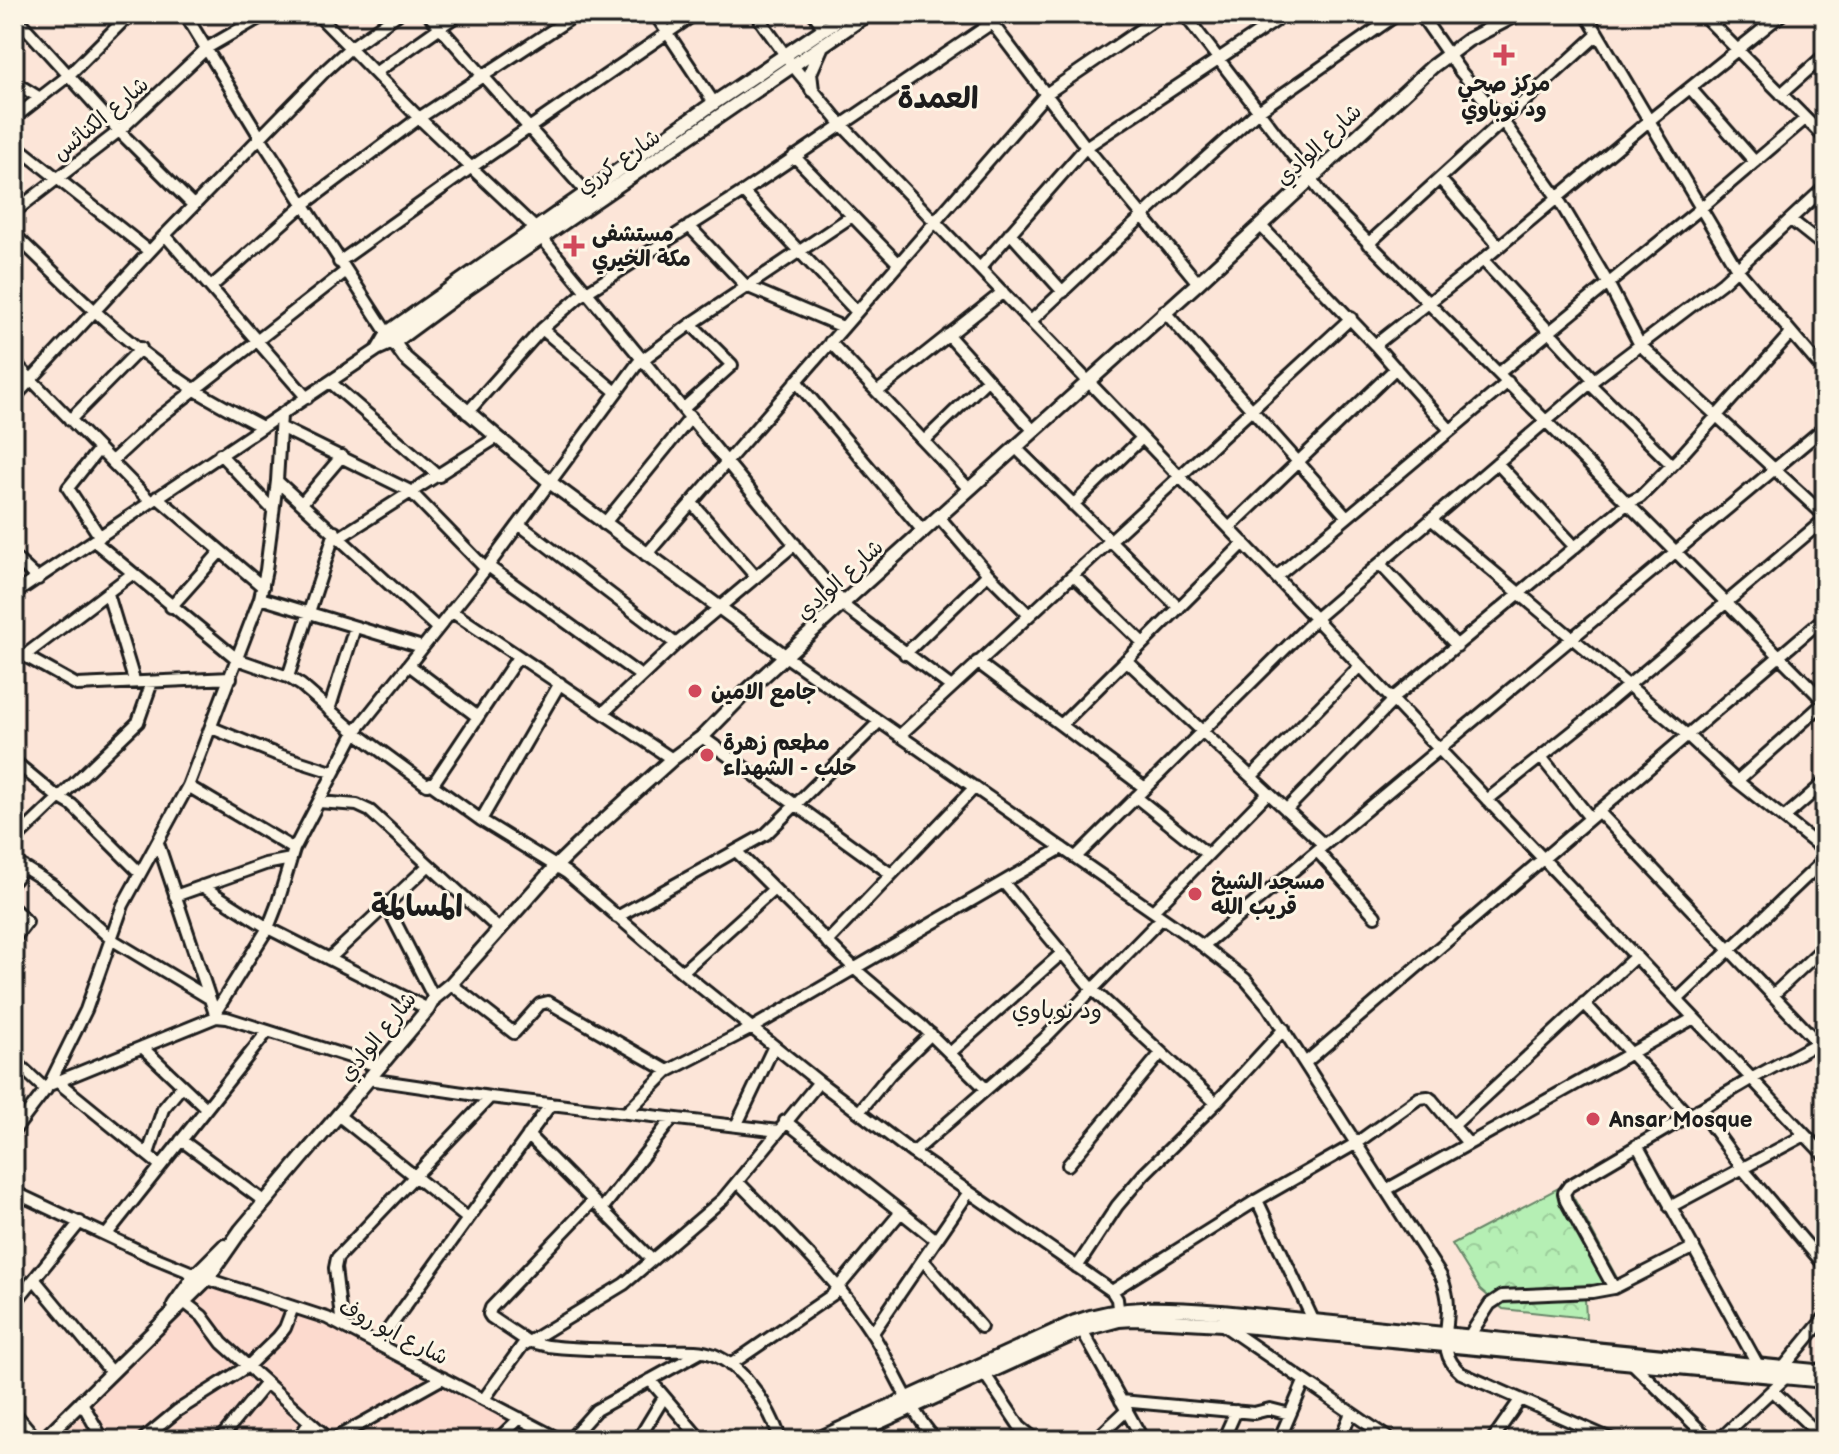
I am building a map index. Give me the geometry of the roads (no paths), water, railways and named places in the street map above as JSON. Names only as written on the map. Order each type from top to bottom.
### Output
[{"type":"main road","name":"شارع كرري","points":[[390,338],[789,60],[846,14]]},
{"type":"main road","name":"شارع كرري","points":[[538,233],[587,193],[714,103],[789,60],[824,44],[868,14]]},
{"type":"main road","name":"شارع الوادي","points":[[201,1276],[431,1004],[556,866],[672,759],[702,737],[785,656],[1448,54],[1518,14]]},
{"type":"main road","points":[[812,90],[811,67],[824,44]]},
{"type":"main road","points":[[390,338],[405,358],[551,483],[785,656]]},
{"type":"main road","points":[[167,1315],[184,1302],[201,1276]]},
{"type":"main road","points":[[40,1440],[167,1315],[201,1276]]},
{"type":"main road","points":[[840,1440],[859,1436],[909,1402],[1075,1322],[1172,1308],[1314,1322],[1632,1363],[1784,1373],[1825,1372]]},
{"type":"main road","points":[[816,1440],[1118,1315],[1445,1341],[1468,1338],[1759,1367],[1825,1381]]},
{"type":"street","points":[[14,118],[68,76],[130,14]]},
{"type":"street","points":[[14,594],[307,398],[390,338],[303,205],[185,14]]},
{"type":"street","name":"شارع الكنائس","points":[[14,212],[119,131],[207,48],[266,14]]},
{"type":"street","points":[[317,14],[538,233],[843,603],[859,619],[950,686]]},
{"type":"street","points":[[14,398],[149,251],[260,137],[350,48],[398,14]]},
{"type":"street","points":[[428,14],[587,193]]},
{"type":"street","points":[[375,73],[459,14]]},
{"type":"street","points":[[211,287],[303,205],[419,118],[577,14]]},
{"type":"street","points":[[655,14],[714,103]]},
{"type":"street","points":[[112,461],[146,428],[258,342],[342,266],[472,167],[695,14]]},
{"type":"street","points":[[756,14],[842,125],[1244,543],[1825,1156]]},
{"type":"street","points":[[814,14],[824,29]]},
{"type":"street","points":[[467,413],[563,309],[842,125],[988,18],[1005,14]]},
{"type":"street","points":[[646,555],[1046,94],[1163,14]]},
{"type":"street","points":[[1184,14],[1310,179],[1368,244],[1825,702],[1737,781]]},
{"type":"street","points":[[980,268],[1086,147],[1286,14]]},
{"type":"street","points":[[1031,321],[1257,112],[1398,14]]},
{"type":"street","points":[[1420,14],[1557,197],[1608,283],[1640,345],[1825,518],[1487,800]]},
{"type":"street","points":[[1586,14],[1737,269],[1825,372]]},
{"type":"street","points":[[1702,14],[1825,138]]},
{"type":"street","points":[[1375,345],[1782,14]]},
{"type":"street","points":[[14,15],[119,131],[193,205]]},
{"type":"street","points":[[988,18],[1086,147],[1198,283]]},
{"type":"street","points":[[1368,244],[1597,35]]},
{"type":"street","points":[[1781,94],[1825,55]]},
{"type":"street","points":[[14,82],[40,98]]},
{"type":"street","points":[[1690,88],[1755,162]]},
{"type":"street","points":[[1499,373],[1805,119]]},
{"type":"street","points":[[14,144],[149,251]]},
{"type":"street","points":[[794,156],[898,263]]},
{"type":"street","points":[[1440,179],[1499,246]]},
{"type":"street","points":[[1076,857],[1315,619],[1592,382],[1737,269],[1825,187]]},
{"type":"street","points":[[743,192],[856,311]]},
{"type":"street","points":[[51,1085],[215,1015],[268,928],[292,854],[355,732],[487,568],[643,358],[852,216]]},
{"type":"street","points":[[1791,220],[1825,247]]},
{"type":"street","points":[[1260,225],[1351,318],[1450,430]]},
{"type":"street","points":[[689,226],[746,286],[843,327]]},
{"type":"street","points":[[1010,233],[1063,292]]},
{"type":"street","points":[[14,234],[94,311],[141,348],[195,389],[262,427]]},
{"type":"street","points":[[165,235],[307,398]]},
{"type":"street","points":[[1483,260],[1592,382],[1672,465]]},
{"type":"street","points":[[877,392],[1003,292]]},
{"type":"street","points":[[1164,311],[1347,517]]},
{"type":"street","points":[[899,736],[1351,318]]},
{"type":"street","points":[[604,524],[687,412],[732,365],[691,324]]},
{"type":"street","points":[[542,329],[616,392]]},
{"type":"street","points":[[1286,810],[1392,700],[1518,593],[1628,503],[1640,497],[1791,333]]},
{"type":"street","points":[[948,335],[1033,430]]},
{"type":"street","points":[[830,342],[969,489]]},
{"type":"street","points":[[70,420],[141,348]]},
{"type":"street","points":[[14,362],[99,449],[154,499],[263,587]]},
{"type":"street","points":[[1229,528],[1396,368]]},
{"type":"street","points":[[924,441],[987,380]]},
{"type":"street","points":[[796,381],[923,531]]},
{"type":"street","points":[[330,382],[439,476]]},
{"type":"street","points":[[1276,577],[1508,382]]},
{"type":"street","points":[[14,1131],[51,1085],[86,1010],[123,905],[188,786],[231,678],[263,587],[277,481],[281,415]]},
{"type":"street","points":[[1203,946],[1825,427]]},
{"type":"street","points":[[282,428],[410,491],[487,568],[641,676]]},
{"type":"street","points":[[288,677],[337,535],[439,476],[496,438]]},
{"type":"street","points":[[1073,505],[1142,438]]},
{"type":"street","points":[[1015,447],[1179,608]]},
{"type":"street","points":[[99,449],[68,488],[97,539],[132,574],[237,659],[288,677],[424,783],[431,784],[481,820],[556,866],[819,1082],[913,1153],[1112,1291],[1117,1299],[1118,1315]]},
{"type":"street","points":[[220,454],[272,509]]},
{"type":"street","points":[[302,503],[342,456]]},
{"type":"street","points":[[1497,463],[1575,547]]},
{"type":"street","points":[[277,481],[437,628]]},
{"type":"street","points":[[691,502],[756,577]]},
{"type":"street","points":[[939,517],[988,574],[1029,615]]},
{"type":"street","points":[[1431,519],[1687,735],[1737,781],[1825,851]]},
{"type":"street","points":[[520,525],[676,644]]},
{"type":"street","points":[[1062,724],[1244,543]]},
{"type":"street","points":[[604,712],[676,644],[795,544]]},
{"type":"street","points":[[171,607],[220,552]]},
{"type":"street","points":[[14,557],[38,579]]},
{"type":"street","points":[[1380,564],[1457,646]]},
{"type":"street","points":[[132,574],[108,594],[18,654],[77,685],[134,680],[231,678]]},
{"type":"street","points":[[905,654],[988,574]]},
{"type":"street","points":[[1073,575],[1143,643]]},
{"type":"street","points":[[108,594],[134,680]]},
{"type":"street","points":[[260,598],[422,647]]},
{"type":"street","points":[[451,611],[672,759]]},
{"type":"street","points":[[1305,1063],[1825,617]]},
{"type":"street","points":[[329,710],[355,627]]},
{"type":"street","points":[[785,656],[1158,914],[1245,979],[1284,1029],[1441,1276],[1448,1307],[1445,1341],[1451,1363],[1461,1373],[1613,1440]]},
{"type":"street","points":[[431,784],[518,657]]},
{"type":"street","points":[[1126,660],[1286,810],[1375,916]]},
{"type":"street","points":[[977,662],[1145,788]]},
{"type":"street","points":[[409,665],[478,717]]},
{"type":"street","points":[[1251,777],[1360,666]]},
{"type":"street","points":[[14,841],[138,722],[152,682]]},
{"type":"street","points":[[481,820],[560,683]]},
{"type":"street","points":[[617,917],[766,834],[879,722]]},
{"type":"street","points":[[212,728],[332,772]]},
{"type":"street","points":[[702,737],[891,874]]},
{"type":"street","points":[[1541,757],[1821,1041],[1569,1186],[1564,1193],[1566,1201],[1614,1288]]},
{"type":"street","points":[[14,761],[72,805],[140,873]]},
{"type":"street","points":[[1785,817],[1825,782]]},
{"type":"street","points":[[188,786],[292,854]]},
{"type":"street","points":[[827,942],[975,787]]},
{"type":"street","points":[[913,1153],[1044,1039],[1093,990],[1207,854],[1268,793]]},
{"type":"street","points":[[1136,797],[1207,854]]},
{"type":"street","points":[[319,802],[357,805],[370,811],[500,930]]},
{"type":"street","points":[[158,843],[215,1015]]},
{"type":"street","points":[[627,1112],[668,1071],[856,970],[1062,848]]},
{"type":"street","points":[[737,852],[856,970],[931,1034],[986,1089]]},
{"type":"street","points":[[175,896],[292,854]]},
{"type":"street","points":[[1677,1000],[1727,949],[1825,859]]},
{"type":"street","points":[[14,861],[52,885],[111,939],[209,998]]},
{"type":"street","points":[[329,959],[429,865]]},
{"type":"street","points":[[14,880],[24,867]]},
{"type":"street","points":[[1004,883],[1093,990],[1216,1103]]},
{"type":"street","points":[[202,886],[268,928],[431,1004]]},
{"type":"street","points":[[682,972],[773,890]]},
{"type":"street","points":[[387,906],[431,1004]]},
{"type":"street","points":[[14,909],[27,922],[14,939]]},
{"type":"street","points":[[1773,995],[1825,946]]},
{"type":"street","points":[[950,1053],[1062,953]]},
{"type":"street","points":[[1454,1125],[1636,956]]},
{"type":"street","points":[[451,984],[510,1032],[517,1031],[540,1004],[548,1002],[668,1071]]},
{"type":"street","points":[[1584,1003],[1688,1115]]},
{"type":"street","points":[[215,1015],[378,1066]]},
{"type":"street","points":[[1386,1190],[1467,1142],[1694,1018]]},
{"type":"street","points":[[1077,1267],[1130,1190],[1157,1158],[1216,1103],[1284,1029]]},
{"type":"street","points":[[107,1234],[267,1032]]},
{"type":"street","points":[[859,1112],[887,1078],[931,1034]]},
{"type":"street","points":[[736,1126],[774,1046]]},
{"type":"street","points":[[142,1047],[206,1108]]},
{"type":"street","points":[[1068,1165],[1161,1053]]},
{"type":"street","points":[[14,1060],[160,1165]]},
{"type":"street","points":[[368,1079],[490,1097],[779,1131]]},
{"type":"street","points":[[484,1399],[527,1341],[619,1288],[739,1183],[785,1121],[819,1082]]},
{"type":"street","points":[[148,1154],[163,1109],[182,1086]]},
{"type":"street","points":[[342,1326],[335,1262],[490,1097]]},
{"type":"street","points":[[1112,1291],[1257,1200],[1355,1144],[1424,1097],[1432,1100],[1467,1142]]},
{"type":"street","points":[[377,1345],[551,1104]]},
{"type":"street","points":[[1699,1109],[1742,1168],[1825,1266]]},
{"type":"street","points":[[338,1115],[468,1219]]},
{"type":"street","points":[[672,1119],[598,1205],[489,1311],[491,1317],[527,1341],[554,1347],[700,1352],[715,1356],[730,1365],[766,1406],[781,1440]]},
{"type":"street","points":[[785,1121],[936,1240]]},
{"type":"street","points":[[528,1135],[652,1260]]},
{"type":"street","points":[[1670,1207],[1805,1135]]},
{"type":"street","points":[[181,1140],[265,1202]]},
{"type":"street","points":[[1637,1145],[1759,1367]]},
{"type":"street","points":[[739,1183],[838,1288],[872,1334],[909,1402],[936,1440]]},
{"type":"street","name":"شارع ابو روف","points":[[14,1192],[201,1276],[342,1326],[561,1440]]},
{"type":"street","points":[[872,1334],[969,1192]]},
{"type":"street","points":[[1257,1200],[1314,1322]]},
{"type":"street","points":[[730,1365],[827,1299],[901,1212]]},
{"type":"street","points":[[14,1304],[80,1222]]},
{"type":"street","points":[[1468,1338],[1490,1304],[1502,1296],[1592,1292],[1614,1288],[1694,1247]]},
{"type":"street","points":[[923,1260],[981,1327]]},
{"type":"street","points":[[35,1280],[111,1372]]},
{"type":"street","points":[[184,1302],[202,1316],[222,1343],[331,1440],[443,1378]]},
{"type":"street","points":[[142,1440],[177,1411],[248,1366],[282,1333],[293,1307]]},
{"type":"street","points":[[1719,1440],[1772,1390],[1825,1317]]},
{"type":"street","points":[[1222,1324],[1391,1440]]},
{"type":"street","points":[[1082,1330],[1143,1440]]},
{"type":"street","points":[[569,1440],[596,1410],[700,1352]]},
{"type":"street","points":[[1632,1363],[1710,1440]]},
{"type":"street","points":[[984,1373],[1020,1427],[1036,1440]]},
{"type":"street","points":[[650,1380],[701,1440]]},
{"type":"street","points":[[1279,1440],[1304,1382]]},
{"type":"street","points":[[219,1440],[266,1383]]},
{"type":"street","points":[[1772,1390],[1825,1440]]},
{"type":"street","points":[[638,1440],[664,1397]]},
{"type":"street","points":[[1492,1440],[1520,1400]]},
{"type":"street","points":[[81,1401],[103,1440]]},
{"type":"street","points":[[1124,1406],[1254,1413],[1270,1409],[1290,1414]]},
{"type":"street","points":[[1095,1440],[1124,1406]]},
{"type":"street","points":[[1223,1440],[1236,1411]]},
{"type":"street","points":[[14,1412],[40,1440]]},
{"type":"street","points":[[1340,1440],[1351,1413]]},
{"type":"street","points":[[497,1440],[520,1418]]},
{"type":"street","points":[[297,1440],[310,1422]]},
{"type":"place","name":"مركز صحي ود نوباوي","points":[[1504,55]]},
{"type":"place","name":"مستشفى مكة الخيري","points":[[574,246]]},
{"type":"place","name":"جامع الامين","points":[[695,691]]},
{"type":"place","name":"مطعم زهرة حلب - الشهداء","points":[[707,755]]},
{"type":"place","name":"مسجد الشيخ قريب الله","points":[[1195,894]]},
{"type":"place","name":"Ansar Mosque","points":[[1593,1119]]},
{"type":"district","name":"العمدة","points":[[938,98]]},
{"type":"district","name":"المسالمة","points":[[417,906]]},
{"type":"district","name":"ود نوباوي","points":[[1057,1010]]}]
